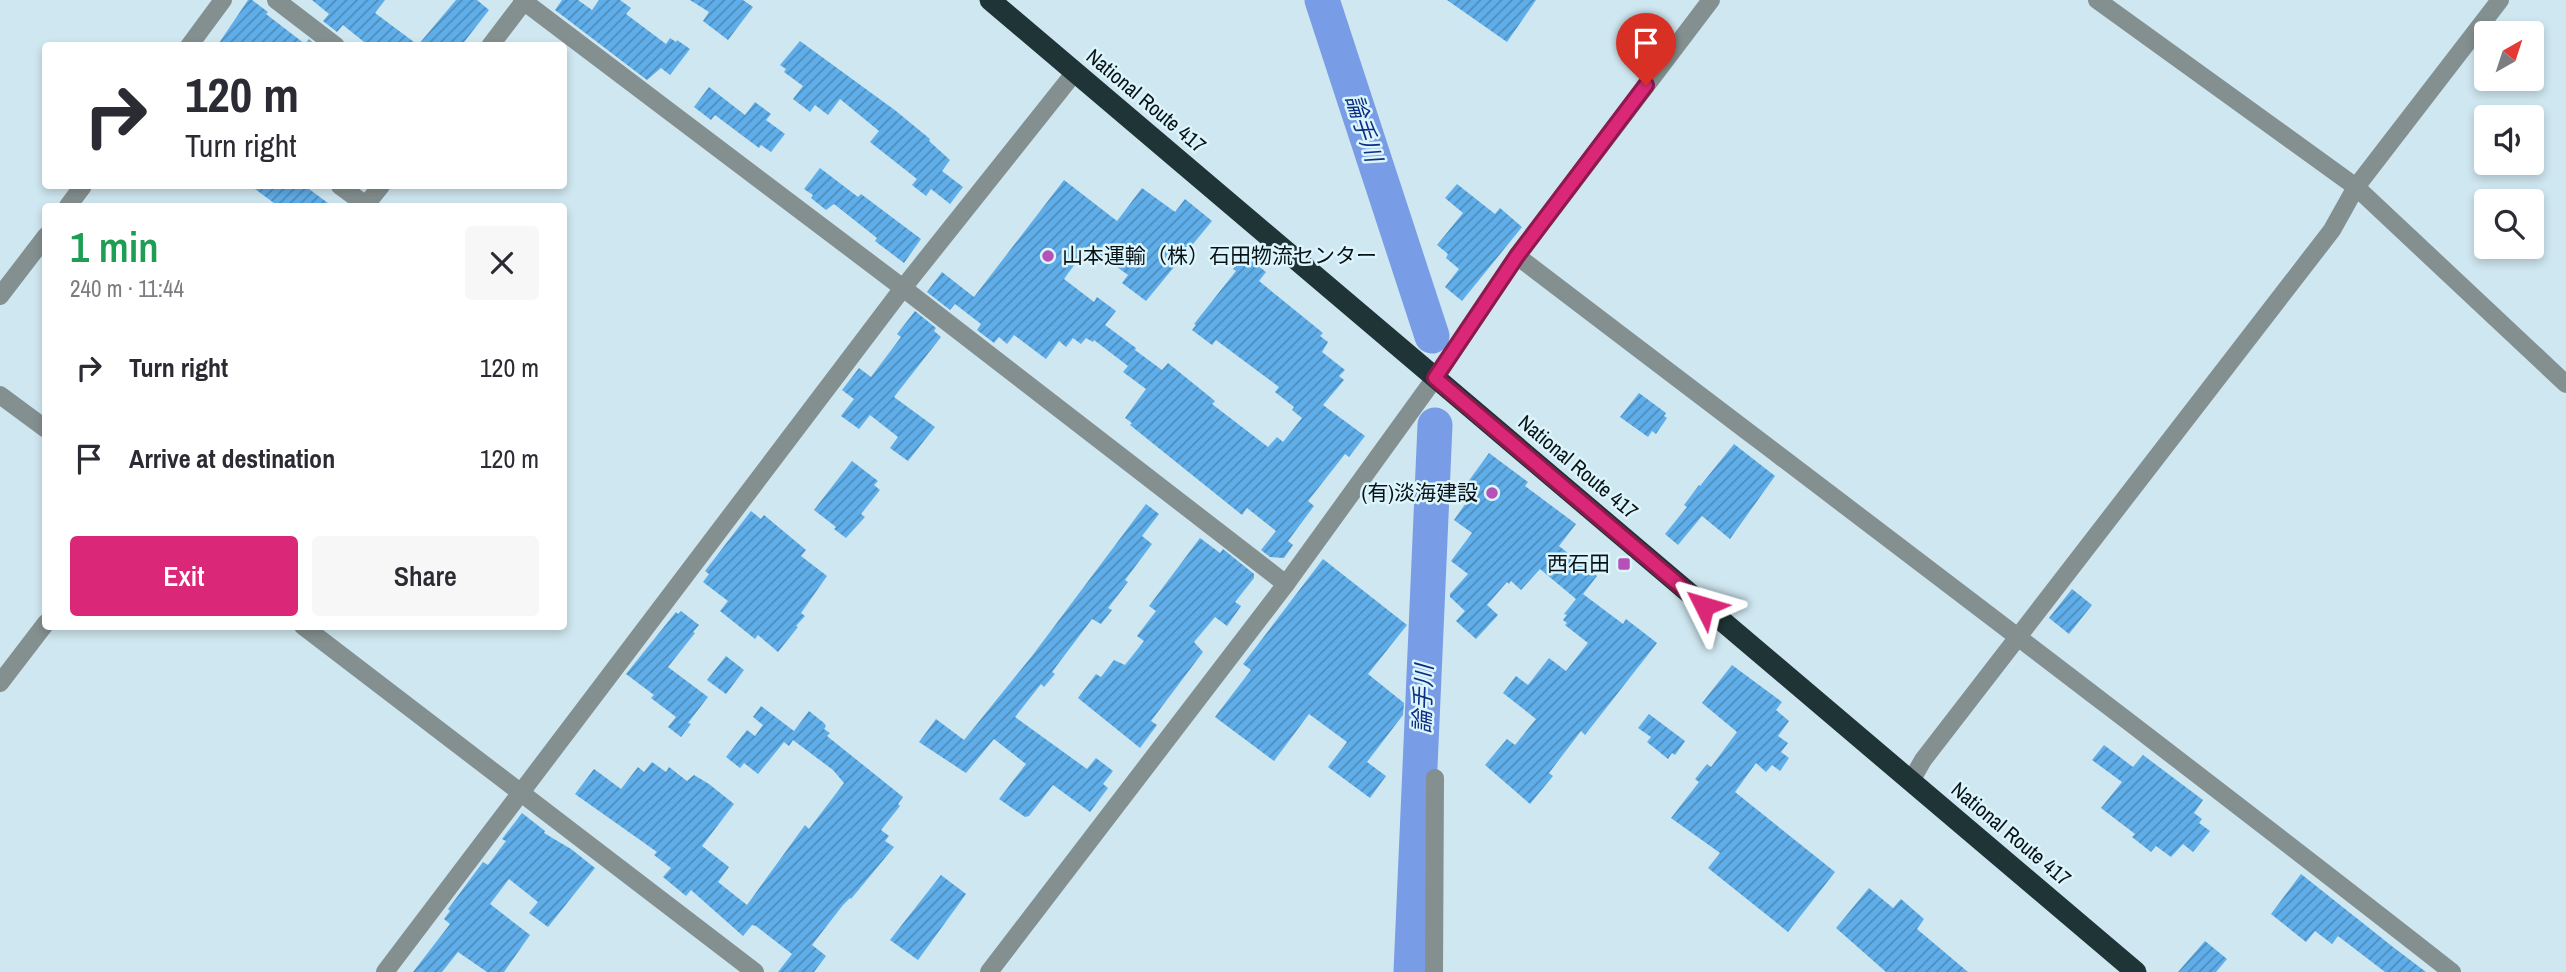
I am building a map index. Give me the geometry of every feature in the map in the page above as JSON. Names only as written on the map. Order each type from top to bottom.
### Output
[{"type":"highway","name":"National Route 417","points":[[990,0],[2136,972]]},
{"type":"street","points":[[192,42],[223,0]]},
{"type":"street","points":[[276,0],[331,42]]},
{"type":"street","points":[[492,42],[523,0],[903,288],[1286,584]]},
{"type":"street","points":[[989,972],[1286,584],[1435,378],[1517,256],[1711,0]]},
{"type":"street","points":[[2097,0],[2356,187],[2566,384]]},
{"type":"street","points":[[1911,781],[1923,760],[2332,230],[2356,187],[2500,0]]},
{"type":"street","points":[[385,972],[903,288],[1075,72]]},
{"type":"street","points":[[344,189],[362,203]]},
{"type":"street","points":[[0,296],[42,241]]},
{"type":"street","points":[[1517,256],[2017,639],[2194,770],[2452,972]]},
{"type":"street","points":[[0,394],[42,426]]},
{"type":"street","points":[[0,683],[42,629]]},
{"type":"street","points":[[308,630],[755,972]]},
{"type":"street","points":[[1434,972],[1435,778]]},
{"type":"building","points":[[248,0],[252,0],[302,42],[220,42]]},
{"type":"building","points":[[312,0],[385,0],[375,13],[414,42],[364,42],[343,25],[337,32],[323,21],[329,14]]},
{"type":"building","points":[[456,0],[477,0],[489,10],[464,42],[421,42]]},
{"type":"building","points":[[562,0],[578,0],[592,10],[599,0],[620,0],[631,8],[626,14],[666,44],[670,38],[690,49],[670,75],[661,68],[647,80],[555,10]]},
{"type":"building","points":[[690,0],[743,0],[753,7],[728,40],[703,21],[709,12]]},
{"type":"building","points":[[1447,0],[1536,0],[1507,42]]},
{"type":"building","points":[[800,41],[896,111],[930,139],[929,141],[950,160],[942,171],[963,187],[950,204],[931,189],[926,196],[912,185],[917,179],[870,142],[879,131],[840,99],[828,115],[815,105],[810,112],[793,99],[803,86],[784,72],[786,69],[780,65]]},
{"type":"building","points":[[709,87],[745,115],[755,102],[771,114],[766,120],[785,134],[771,152],[761,145],[759,148],[715,115],[711,120],[694,107]]},
{"type":"building","points":[[820,168],[858,197],[861,194],[921,239],[904,263],[834,204],[826,210],[811,198],[813,195],[804,189]]},
{"type":"building","points":[[1064,180],[1117,221],[1142,188],[1175,212],[1185,199],[1212,221],[1146,301],[1122,283],[1128,275],[1088,246],[1064,279],[1094,302],[1097,297],[1116,311],[1105,325],[1136,348],[1135,350],[1162,370],[1168,363],[1215,401],[1212,404],[1268,447],[1277,437],[1283,442],[1302,418],[1292,410],[1294,407],[1275,392],[1279,387],[1216,340],[1212,345],[1192,330],[1236,271],[1233,269],[1244,255],[1266,272],[1259,281],[1323,333],[1320,336],[1328,342],[1322,352],[1345,370],[1339,376],[1344,380],[1323,405],[1365,436],[1349,457],[1345,454],[1308,501],[1314,506],[1288,541],[1293,545],[1284,558],[1270,557],[1261,550],[1276,531],[1247,508],[1242,515],[1130,425],[1132,423],[1125,418],[1146,389],[1123,372],[1128,366],[1094,340],[1093,342],[1086,338],[1081,344],[1073,338],[1066,347],[1059,341],[1046,359],[1014,335],[1007,344],[999,337],[994,343],[977,330],[981,324],[955,304],[950,310],[927,292],[942,272],[974,297]]},
{"type":"building","points":[[1457,184],[1495,214],[1500,208],[1522,227],[1462,301],[1445,287],[1459,269],[1446,258],[1448,254],[1437,245],[1463,213],[1445,198]]},
{"type":"building","points":[[255,189],[309,189],[328,203],[274,203]]},
{"type":"building","points":[[915,311],[936,328],[934,331],[941,337],[894,397],[935,427],[908,461],[890,448],[898,437],[870,415],[859,429],[841,416],[854,399],[842,390],[859,368],[871,377],[901,337],[897,334]]},
{"type":"building","points":[[1639,393],[1666,413],[1664,416],[1667,418],[1656,434],[1652,431],[1648,437],[1620,417]]},
{"type":"building","points":[[1734,444],[1775,476],[1730,539],[1702,516],[1678,545],[1665,534],[1687,507],[1684,505],[1699,485]]},
{"type":"building","points":[[1489,453],[1528,482],[1525,486],[1576,524],[1559,546],[1597,576],[1583,594],[1623,624],[1626,619],[1657,643],[1585,735],[1581,731],[1549,773],[1553,776],[1530,804],[1485,765],[1507,739],[1515,745],[1536,719],[1503,693],[1516,676],[1528,685],[1549,658],[1566,671],[1588,643],[1565,625],[1567,623],[1563,620],[1567,615],[1564,614],[1576,599],[1540,569],[1521,590],[1511,581],[1509,584],[1507,582],[1487,605],[1498,615],[1476,639],[1456,621],[1465,611],[1450,594],[1468,574],[1451,561],[1472,533],[1454,520],[1466,503],[1457,497]]},
{"type":"building","points":[[852,461],[878,481],[874,485],[880,490],[861,514],[865,517],[846,538],[814,510]]},
{"type":"building","points":[[1146,504],[1159,514],[1142,536],[1152,544],[1108,608],[1112,610],[1101,624],[1092,619],[1052,672],[1055,674],[1044,687],[1041,684],[1015,717],[1087,769],[1096,758],[1113,771],[1103,784],[1108,788],[1090,812],[1053,785],[1029,816],[1025,817],[999,799],[1026,764],[994,739],[966,773],[919,742],[936,719],[964,740],[1032,656]]},
{"type":"building","points":[[751,511],[761,519],[764,515],[806,550],[801,556],[827,576],[801,613],[805,616],[796,626],[798,627],[778,652],[758,635],[755,639],[720,611],[728,601],[703,582],[709,574],[705,571]]},
{"type":"building","points":[[1200,538],[1220,553],[1223,549],[1254,574],[1254,578],[1235,602],[1241,606],[1227,626],[1215,617],[1194,642],[1203,652],[1151,721],[1157,725],[1140,748],[1078,698],[1096,674],[1101,677],[1114,660],[1125,665],[1144,641],[1137,636],[1156,611],[1149,606]]},
{"type":"building","points":[[1323,559],[1407,625],[1368,674],[1404,703],[1403,715],[1367,762],[1386,776],[1370,798],[1328,767],[1347,742],[1309,714],[1274,761],[1215,717],[1251,670],[1243,664]]},
{"type":"building","points":[[2072,589],[2092,605],[2069,634],[2049,618]]},
{"type":"building","points":[[681,611],[699,625],[668,667],[708,697],[681,737],[668,727],[676,717],[651,698],[654,695],[626,674],[676,612],[678,614]]},
{"type":"building","points":[[726,656],[744,670],[726,694],[707,680]]},
{"type":"building","points":[[1732,665],[1782,702],[1776,710],[1789,721],[1778,736],[1788,743],[1781,752],[1789,758],[1780,771],[1772,765],[1766,772],[1756,763],[1735,792],[1835,872],[1788,932],[1708,868],[1720,853],[1671,818],[1699,782],[1695,779],[1707,764],[1711,767],[1737,732],[1702,703]]},
{"type":"building","points":[[761,706],[794,731],[809,711],[824,723],[824,729],[830,733],[827,736],[903,797],[898,804],[900,806],[881,830],[889,836],[885,841],[894,847],[812,945],[826,956],[814,972],[778,972],[792,954],[756,926],[752,925],[743,936],[691,890],[686,896],[663,877],[671,868],[654,855],[657,852],[575,794],[594,769],[621,789],[638,767],[644,772],[652,762],[666,772],[669,767],[687,781],[694,775],[709,784],[734,804],[702,846],[729,867],[718,882],[747,905],[805,825],[809,829],[844,783],[833,770],[793,740],[789,746],[784,742],[758,774],[744,763],[740,768],[726,757],[747,730],[755,736],[763,725],[753,717]]},
{"type":"building","points":[[1649,714],[1685,741],[1675,755],[1672,753],[1668,759],[1647,742],[1651,737],[1638,728]]},
{"type":"building","points":[[2104,745],[2133,767],[2143,755],[2203,800],[2194,813],[2202,819],[2199,823],[2210,831],[2193,852],[2183,844],[2171,857],[2156,846],[2151,852],[2132,837],[2135,834],[2101,808],[2122,782],[2092,760]]},
{"type":"building","points":[[522,813],[545,831],[544,833],[595,868],[548,927],[529,913],[538,902],[509,879],[490,904],[530,935],[504,972],[487,972],[458,952],[442,972],[413,972],[450,924],[444,919],[450,911],[448,909],[483,862],[488,865],[506,841],[502,839]]},
{"type":"building","points":[[2301,874],[2426,972],[2385,972],[2338,936],[2332,944],[2315,931],[2306,942],[2271,914]]},
{"type":"building","points":[[941,875],[966,894],[918,960],[890,940]]},
{"type":"building","points":[[1869,888],[1893,908],[1901,899],[1924,919],[1917,929],[1968,972],[1886,972],[1836,928]]},
{"type":"building","points":[[2205,941],[2227,959],[2216,972],[2178,972]]},
{"type":"waterway","name":"論手川","points":[[1322,0],[1432,336]]},
{"type":"waterway","name":"論手川","points":[[1411,972],[1435,425]]},
{"type":"place","name":"山本運輸（株）石田物流センター","points":[[1048,256]]},
{"type":"place","name":"(有)淡海建設","points":[[1492,493]]},
{"type":"place","name":"西石田","points":[[1624,564]]},
{"type":"route","points":[[1646,85],[1517,256],[1435,378],[1704,606]]}]
